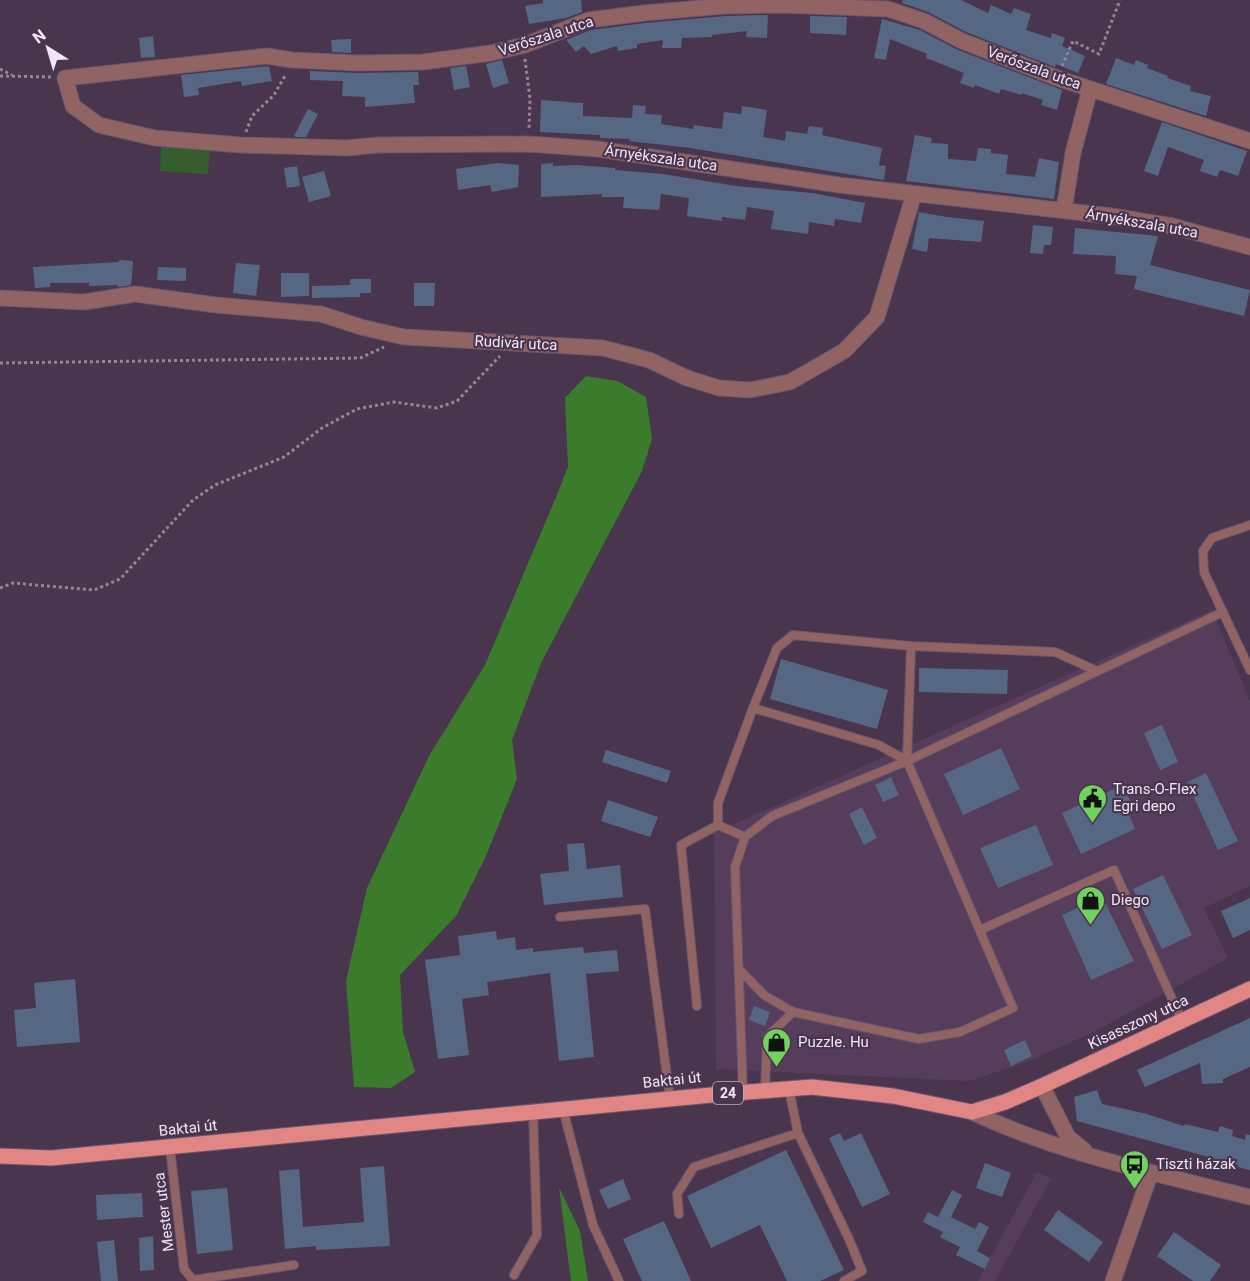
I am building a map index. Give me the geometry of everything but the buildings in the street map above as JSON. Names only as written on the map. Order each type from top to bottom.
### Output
[{"type":"main road","name":"Kisasszony utca","points":[[1042,1086],[1250,989]]},
{"type":"main road","name":"Baktai út","points":[[0,1156],[51,1158],[170,1148],[812,1087],[893,1096],[972,1112],[1005,1102],[1042,1086]]},
{"type":"street","name":"Verőszala utca","points":[[65,78],[267,56],[292,60],[357,63],[423,62],[491,53],[525,45],[589,20],[725,6],[830,6],[888,9],[924,21],[962,41],[1057,78],[1250,141]]},
{"type":"street","name":"Árnyékszala utca","points":[[65,78],[73,106],[99,124],[155,138],[241,145],[347,148],[378,145],[528,144],[598,149],[914,194],[1064,210],[1172,226],[1250,247]]},
{"type":"street","points":[[1064,210],[1073,153],[1090,89]]},
{"type":"street","name":"Rudivár utca","points":[[0,298],[84,302],[135,294],[216,306],[321,314],[361,327],[404,337],[603,348],[649,360],[687,378],[719,388],[750,390],[789,382],[844,351],[877,317],[914,194]]},
{"type":"street","points":[[1042,1086],[1068,1137],[1089,1154]]},
{"type":"street","points":[[972,1112],[1005,1127],[1053,1144],[1250,1197]]},
{"type":"street","points":[[1113,1281],[1151,1172]]},
{"type":"lane","points":[[1250,525],[1212,538],[1203,551],[1204,572],[1250,670]]},
{"type":"lane","points":[[743,1092],[735,867],[745,837],[772,816],[907,761],[1223,612]]},
{"type":"lane","points":[[718,825],[718,803],[753,708],[777,648],[793,635],[911,646],[1055,652],[1097,671]]},
{"type":"lane","points":[[740,969],[764,995],[793,1012],[919,1039],[960,1032],[1013,1008],[907,761],[911,646]]},
{"type":"lane","points":[[753,708],[879,745],[907,761]]},
{"type":"lane","points":[[718,825],[745,837]]},
{"type":"lane","points":[[697,1006],[681,845],[718,825]]},
{"type":"lane","points":[[980,930],[1114,870],[1182,1021]]},
{"type":"lane","points":[[560,917],[645,909],[670,1099]]},
{"type":"lane","points":[[765,1090],[767,1037],[793,1012]]},
{"type":"lane","points":[[789,1089],[798,1133],[862,1271],[844,1281]]},
{"type":"lane","points":[[563,1109],[593,1225],[619,1281]]},
{"type":"lane","points":[[514,1275],[537,1235],[533,1112]]},
{"type":"lane","points":[[679,1214],[676,1194],[694,1167],[798,1133]]},
{"type":"lane","name":"Mester utca","points":[[170,1148],[184,1269],[193,1280],[219,1279],[294,1265]]},
{"type":"path","points":[[1057,78],[1073,41],[1099,54],[1120,0]]},
{"type":"path","points":[[525,45],[525,65],[530,99],[528,144]]},
{"type":"path","points":[[241,145],[252,116],[274,95],[292,60]]},
{"type":"path","points":[[0,69],[14,76]]},
{"type":"path","points":[[0,76],[65,78]]},
{"type":"path","points":[[0,363],[360,358],[404,337]]},
{"type":"path","points":[[0,588],[14,583],[94,590],[120,579],[193,500],[215,485],[284,457],[321,428],[357,409],[394,402],[437,408],[457,401],[513,342]]},
{"type":"shaded area","points":[[1212,610],[1250,701],[1250,886],[1204,908],[1228,958],[1096,1031],[1024,1063],[969,1081],[716,1069],[714,833]]},
{"type":"shaded area","points":[[1037,1172],[1051,1179],[995,1281],[978,1281]]},
{"type":"green space","points":[[161,146],[210,150],[208,174],[160,171]]},
{"type":"green space","points":[[586,376],[617,381],[646,397],[652,439],[642,471],[541,663],[512,740],[517,779],[486,856],[456,916],[400,975],[403,1032],[415,1072],[391,1088],[354,1087],[346,981],[367,888],[429,756],[485,665],[568,467],[565,398]]},
{"type":"green space","points":[[559,1187],[580,1231],[588,1281],[571,1281]]},
{"type":"place","name":"Trans-O-Flex Egri depo","points":[[1092,824]]},
{"type":"place","name":"Diego","points":[[1090,926]]},
{"type":"place","name":"Puzzle. Hu","points":[[777,1068]]},
{"type":"place","name":"Tiszti házak","points":[[1135,1190]]}]
